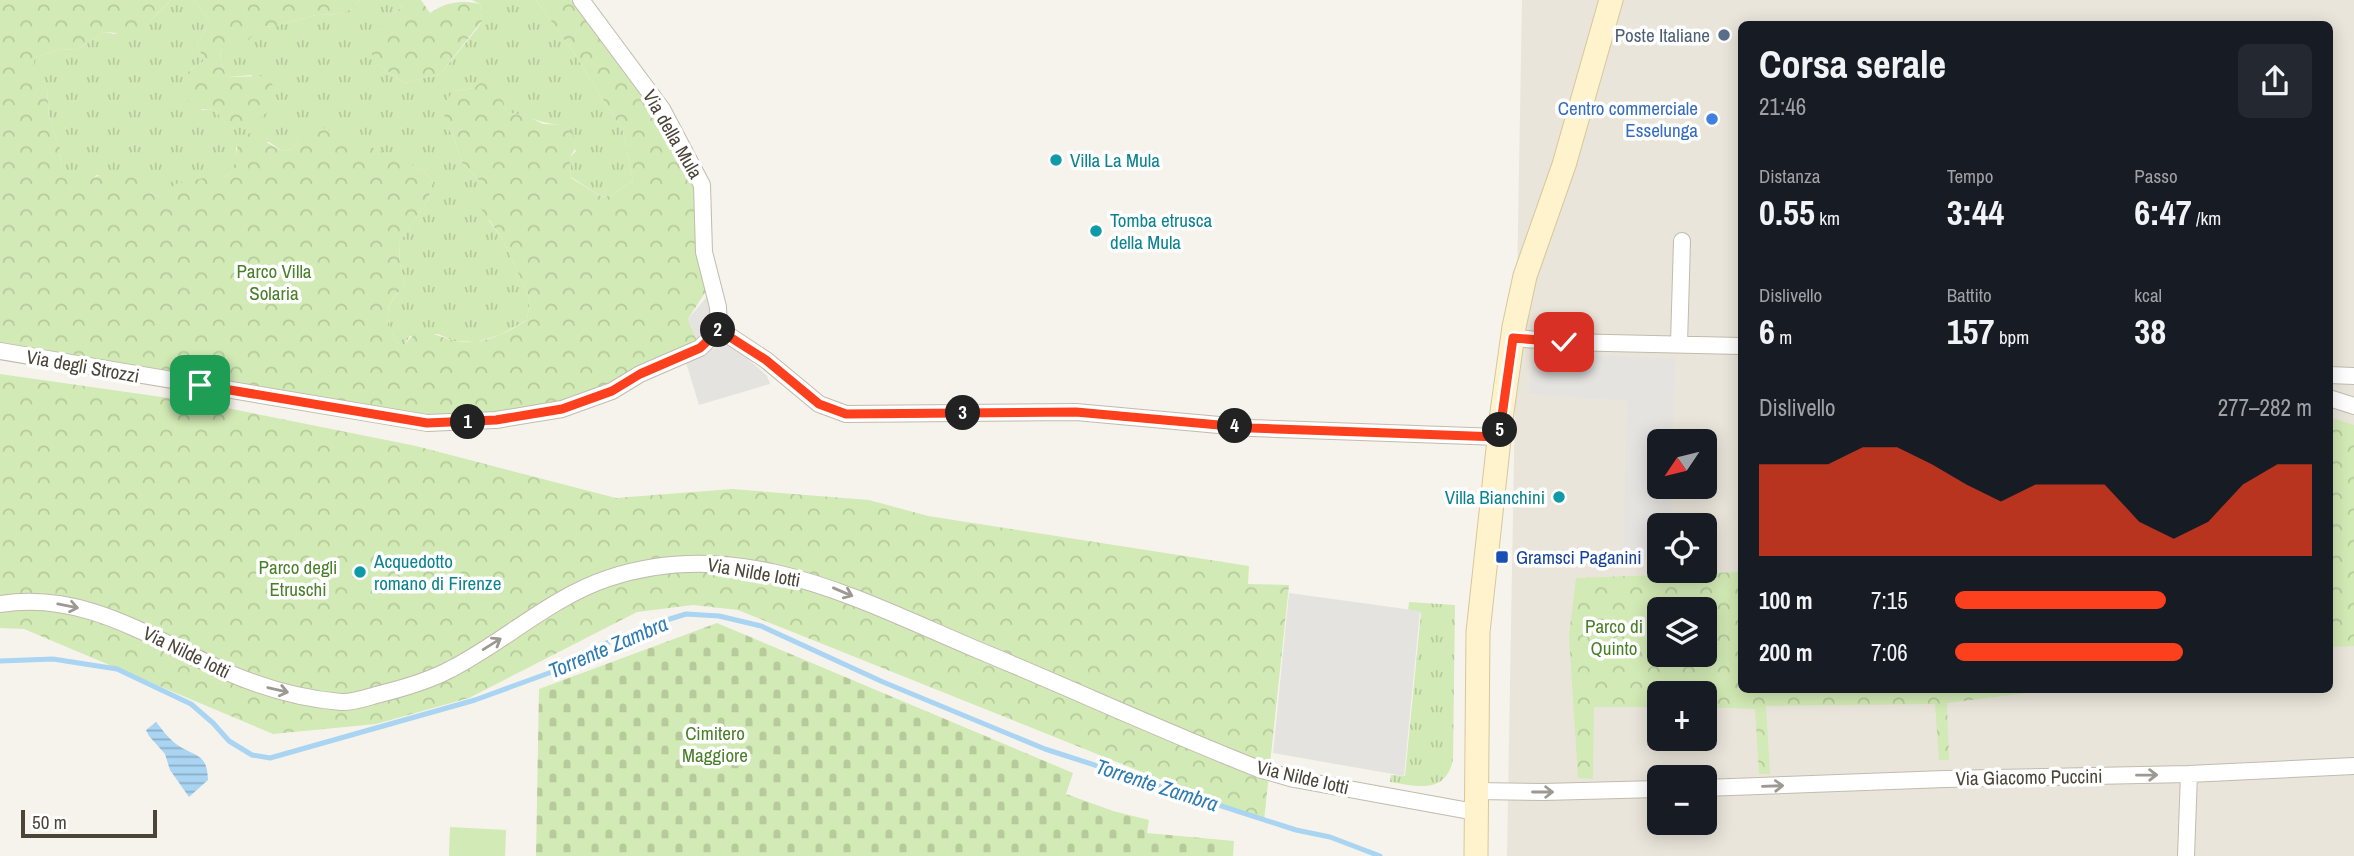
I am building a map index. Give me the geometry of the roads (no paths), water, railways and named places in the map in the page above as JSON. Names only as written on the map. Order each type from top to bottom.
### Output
[{"type":"main road","points":[[1476,856],[1478,632],[1499,437],[1518,301],[1564,165],[1611,0]]},
{"type":"street","name":"Via della Mula","points":[[581,0],[662,108],[702,185],[704,252],[718,307],[719,330]]},
{"type":"street","points":[[1679,344],[1682,241]]},
{"type":"street","name":"Via degli Strozzi","points":[[0,351],[427,423],[496,420],[562,409],[612,391],[640,374],[700,348],[719,330]]},
{"type":"street","points":[[719,330],[766,360],[819,404],[846,414],[1076,412],[1252,428],[1499,437]]},
{"type":"street","points":[[1513,338],[1564,342],[1738,346]]},
{"type":"street","points":[[2333,375],[2354,376]]},
{"type":"street","points":[[2333,399],[2354,406]]},
{"type":"street","name":"Via Nilde Iotti","points":[[0,604],[43,602],[73,606],[118,619],[228,673],[266,688],[344,703],[411,685],[452,669],[566,598],[609,578],[668,564],[728,564],[828,586],[1259,769],[1294,779],[1475,802]]},
{"type":"street","name":"Via Giacomo Puccini","points":[[1717,787],[1958,778],[2189,774],[2354,766]]},
{"type":"street","points":[[2186,856],[2189,774]]},
{"type":"street","points":[[1475,802],[1543,792],[1647,789]]},
{"type":"water","points":[[156,722],[173,742],[203,760],[208,780],[189,797],[170,770],[165,754],[146,730]]},
{"type":"waterway","name":"Torrente Zambra","points":[[0,661],[53,659],[117,669],[191,704],[229,741],[252,755],[270,758],[475,700],[549,673],[585,652],[647,626],[686,614],[719,616],[761,626],[883,682],[1045,749],[1296,830],[1330,837],[1380,856]]},
{"type":"place","name":"Poste Italiane","points":[[1724,35]]},
{"type":"place","name":"Centro commerciale Esselunga","points":[[1712,119]]},
{"type":"place","name":"Villa La Mula","points":[[1056,160]]},
{"type":"place","name":"Tomba etrusca della Mula","points":[[1096,231]]},
{"type":"place","name":"Villa Bianchini","points":[[1559,497]]},
{"type":"place","name":"Gramsci Paganini","points":[[1502,557]]},
{"type":"place","name":"Acquedotto romano di Firenze","points":[[360,572]]},
{"type":"park label","name":"Parco Villa Solaria","points":[[274,282]]},
{"type":"park label","name":"Parco degli Etruschi","points":[[298,578]]},
{"type":"park label","name":"Parco di Quinto","points":[[1614,637]]},
{"type":"park label","name":"Cimitero Maggiore","points":[[715,744]]}]
